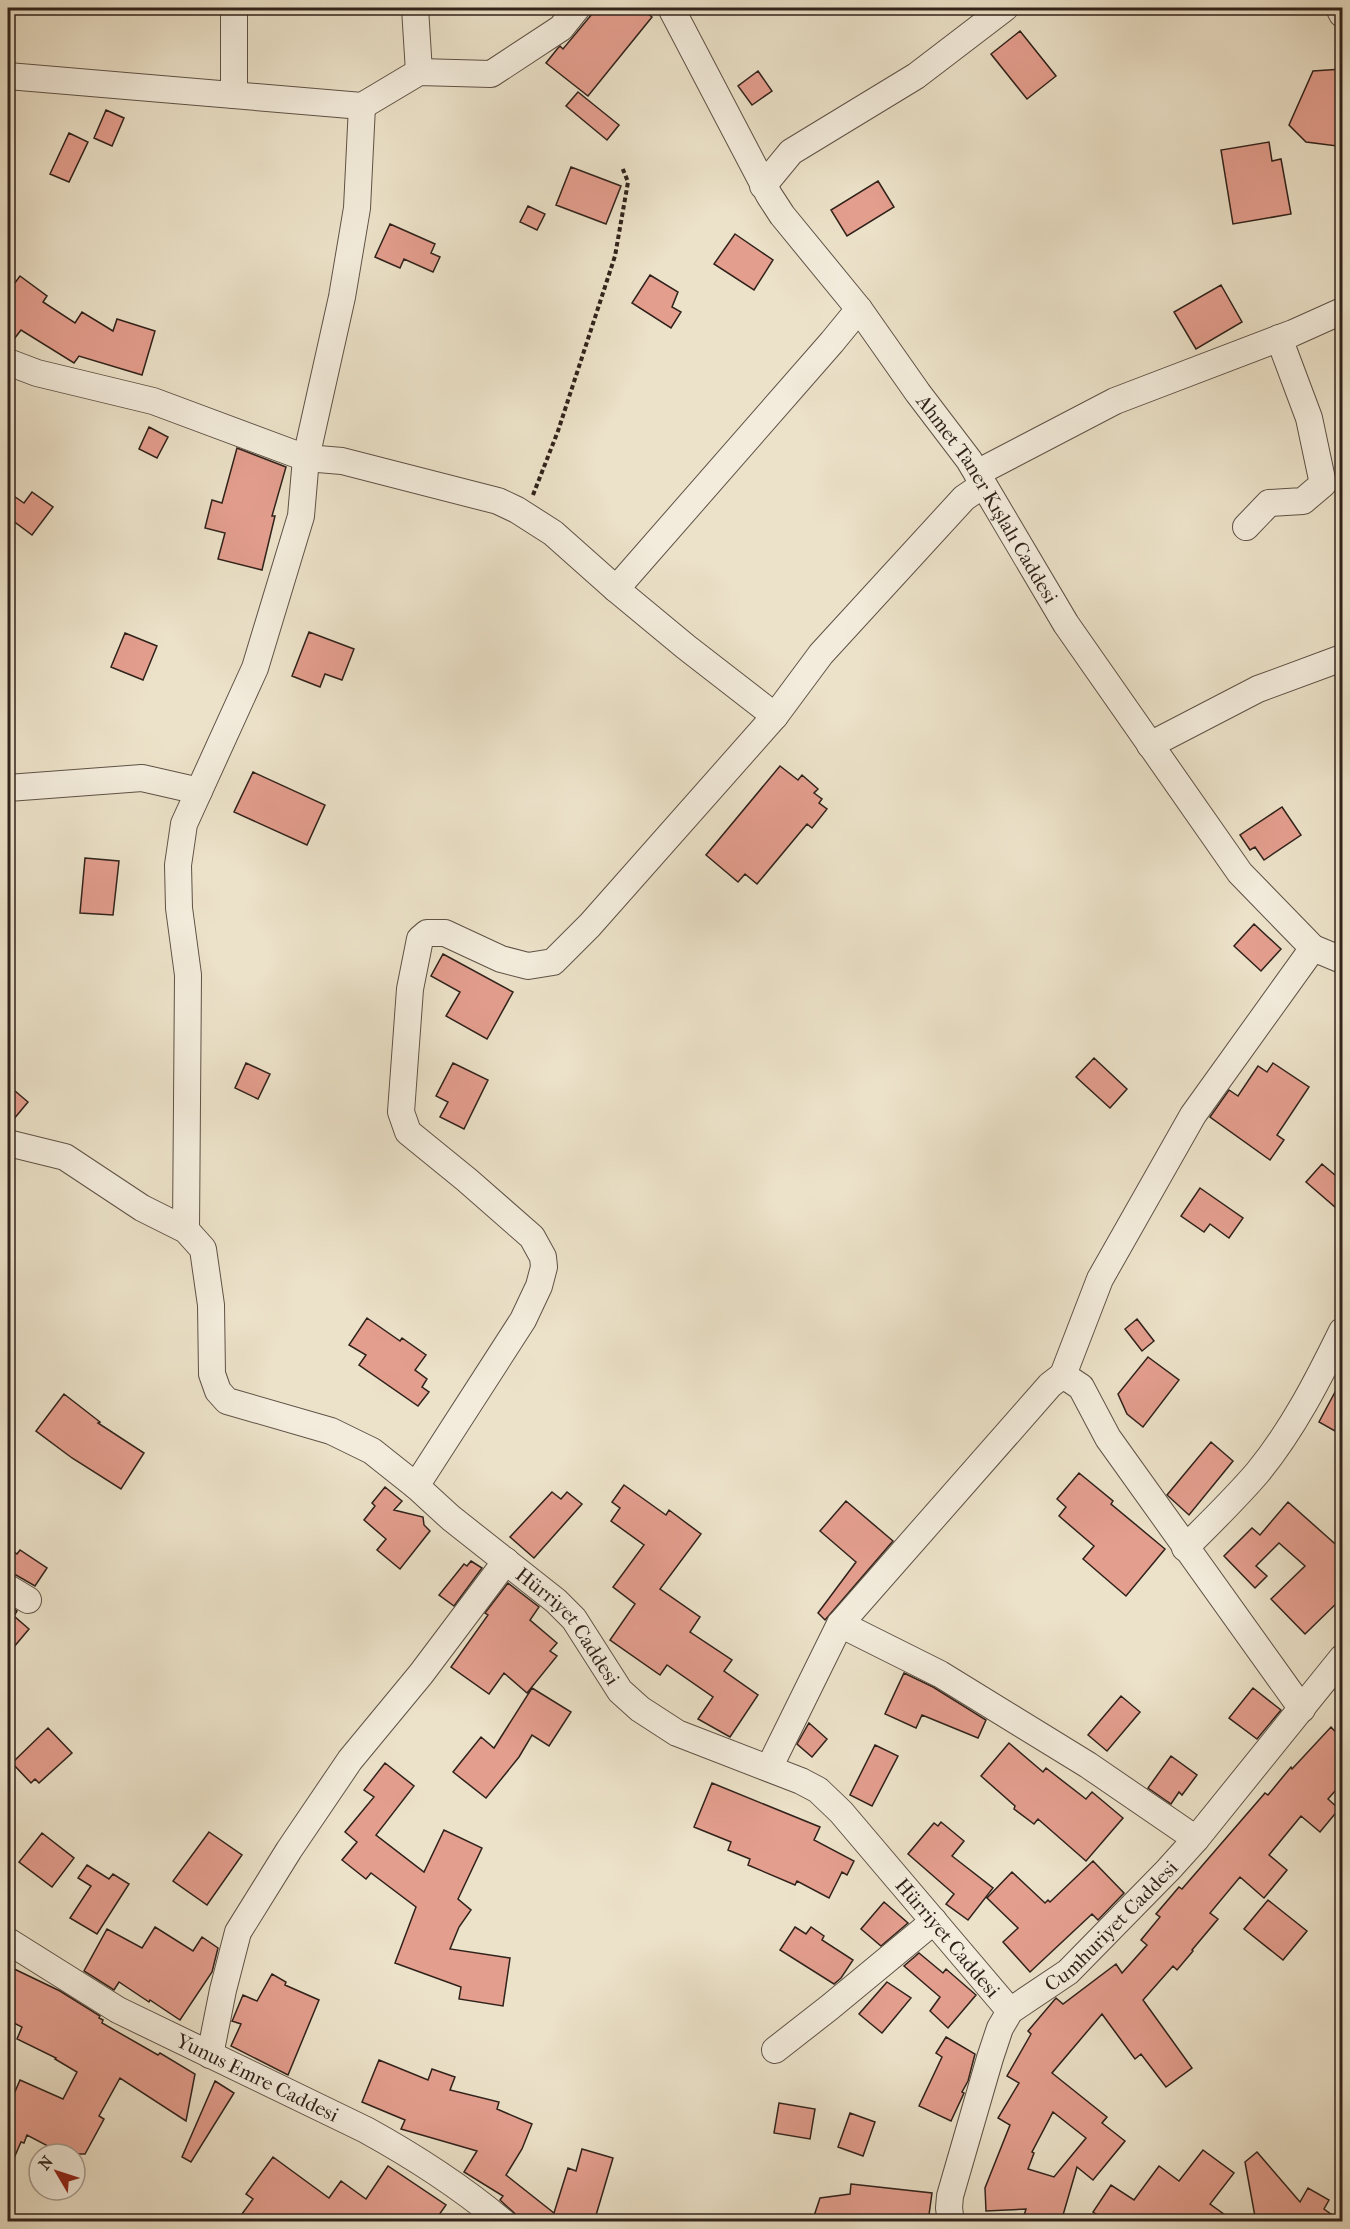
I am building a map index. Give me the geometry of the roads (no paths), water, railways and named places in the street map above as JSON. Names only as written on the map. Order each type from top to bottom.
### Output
[{"type":"street","points":[[234,8],[234,95]]},
{"type":"street","points":[[415,8],[419,72]]},
{"type":"street","points":[[8,76],[362,106],[419,72],[491,74],[561,28],[577,8]]},
{"type":"street","name":"Ahmet Taner Kışlalı Caddesi","points":[[671,8],[763,186],[782,215],[858,309],[980,479],[1066,624],[1240,873],[1313,948],[1342,960]]},
{"type":"street","points":[[763,186],[791,152],[916,76],[1005,8]]},
{"type":"street","points":[[1339,8],[1342,14]]},
{"type":"street","points":[[8,1143],[65,1157],[142,1208],[186,1230],[188,975],[179,908],[178,865],[184,824],[255,668],[301,516],[306,458],[342,297],[357,208],[362,106]]},
{"type":"street","points":[[616,589],[832,342],[858,309]]},
{"type":"street","points":[[416,1486],[523,1320],[539,1286],[544,1267],[539,1246],[532,1237],[408,1132],[401,1112],[410,989],[420,939],[428,933],[445,933],[501,959],[528,966],[553,962],[590,926],[775,716],[829,646],[980,479],[1115,401],[1279,338],[1342,311]]},
{"type":"street","points":[[1246,527],[1269,503],[1303,501],[1323,484],[1309,418],[1279,338]]},
{"type":"street","points":[[8,362],[37,373],[153,401],[306,458],[342,461],[498,501],[525,515],[562,540],[616,589],[775,716]]},
{"type":"street","points":[[1150,745],[1258,689],[1342,658]]},
{"type":"street","points":[[8,788],[142,778],[199,791]]},
{"type":"street","points":[[769,1768],[840,1624],[1050,1385],[1063,1375],[1100,1279],[1193,1115],[1313,948]]},
{"type":"street","name":"Hürriyet Caddesi","points":[[186,1230],[203,1249],[211,1305],[212,1374],[218,1391],[227,1401],[331,1431],[372,1451],[451,1518],[556,1601],[574,1619],[620,1691],[640,1709],[677,1733],[769,1768],[818,1790],[829,1799],[1010,2010]]},
{"type":"street","points":[[1185,1548],[1236,1498],[1280,1443],[1316,1384],[1342,1331]]},
{"type":"street","points":[[1063,1375],[1081,1386],[1108,1438],[1302,1709]]},
{"type":"street","points":[[210,2055],[238,1932],[289,1850],[350,1760],[421,1674],[506,1561]]},
{"type":"street","points":[[840,1624],[940,1674],[1089,1765],[1196,1839]]},
{"type":"street","name":"Cumhuriyet Caddesi","points":[[1010,2010],[1068,1972],[1196,1839],[1342,1658]]},
{"type":"street","points":[[775,2050],[847,1994],[934,1921]]},
{"type":"street","name":"Yunus Emre Caddesi","points":[[8,1941],[118,2010],[366,2130],[406,2152],[461,2188],[503,2222]]},
{"type":"street","points":[[951,2222],[950,2196],[990,2058],[1000,2028],[1010,2010]]}]
